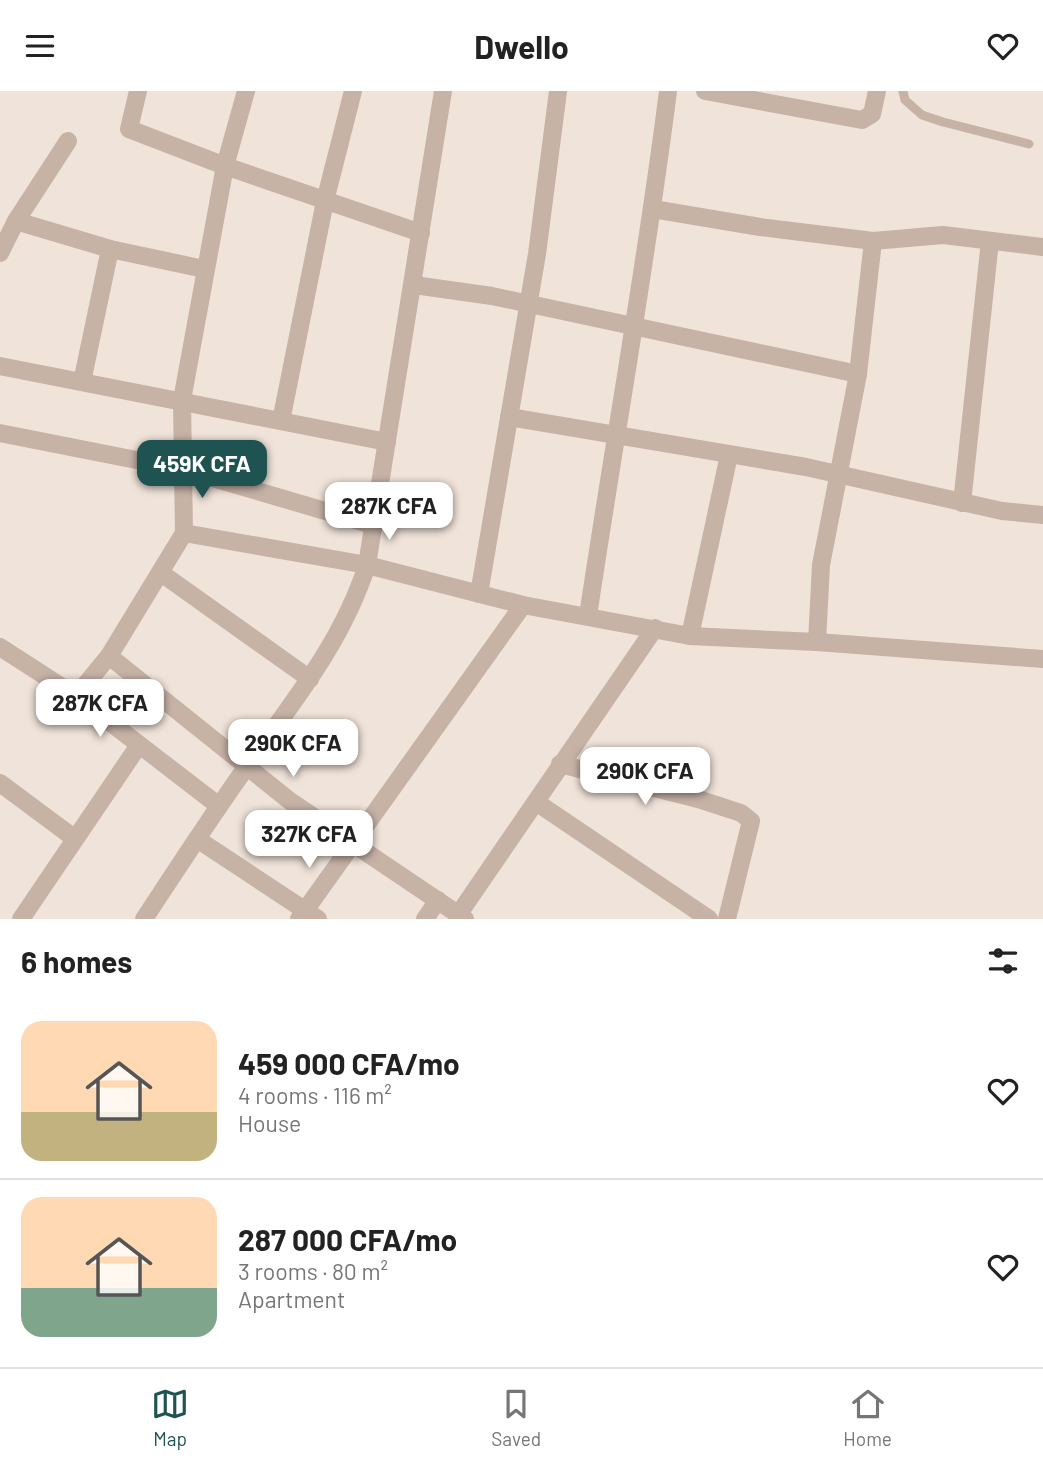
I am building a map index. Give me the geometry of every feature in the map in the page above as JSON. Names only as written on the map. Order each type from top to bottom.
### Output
[{"type":"street","points":[[138,91],[129,129],[225,166],[421,233]]},
{"type":"street","points":[[76,695],[109,656],[184,533],[182,400],[225,166],[246,91]]},
{"type":"street","points":[[281,421],[325,201],[353,91]]},
{"type":"street","points":[[144,919],[219,806],[310,679],[344,625],[367,565],[443,91]]},
{"type":"street","points":[[479,594],[528,306],[558,91]]},
{"type":"street","points":[[588,616],[614,436],[653,209],[668,91]]},
{"type":"street","points":[[705,91],[862,120],[873,114],[877,91]]},
{"type":"street","points":[[0,253],[16,221],[68,141]]},
{"type":"street","points":[[653,209],[760,227],[873,241],[918,235],[1043,247]]},
{"type":"street","points":[[16,221],[110,249],[204,269]]},
{"type":"street","points":[[817,642],[821,565],[858,374],[873,241]]},
{"type":"street","points":[[962,503],[990,241]]},
{"type":"street","points":[[82,381],[110,249]]},
{"type":"street","points":[[414,285],[492,296],[528,306],[858,374]]},
{"type":"street","points":[[0,366],[387,442]]},
{"type":"street","points":[[509,417],[806,467],[962,503],[1043,515]]},
{"type":"street","points":[[0,433],[182,469],[373,525]]},
{"type":"street","points":[[690,636],[729,455]]},
{"type":"street","points":[[184,533],[367,565],[523,604],[690,636],[817,642],[1043,659]]},
{"type":"street","points":[[161,573],[310,679]]},
{"type":"street","points":[[197,839],[307,916],[351,843],[523,604]]},
{"type":"street","points":[[109,656],[246,767],[351,843],[461,917],[560,764],[655,628]]},
{"type":"street","points":[[0,647],[76,695],[219,806]]},
{"type":"street","points":[[21,919],[139,745]]},
{"type":"street","points":[[560,764],[698,799],[741,813],[751,821],[727,919]]},
{"type":"street","points":[[0,783],[74,838]]},
{"type":"street","points":[[536,802],[709,919]]},
{"type":"street","points":[[425,919],[438,900]]},
{"type":"lane","points":[[903,91],[905,100],[922,115],[1029,144]]}]
